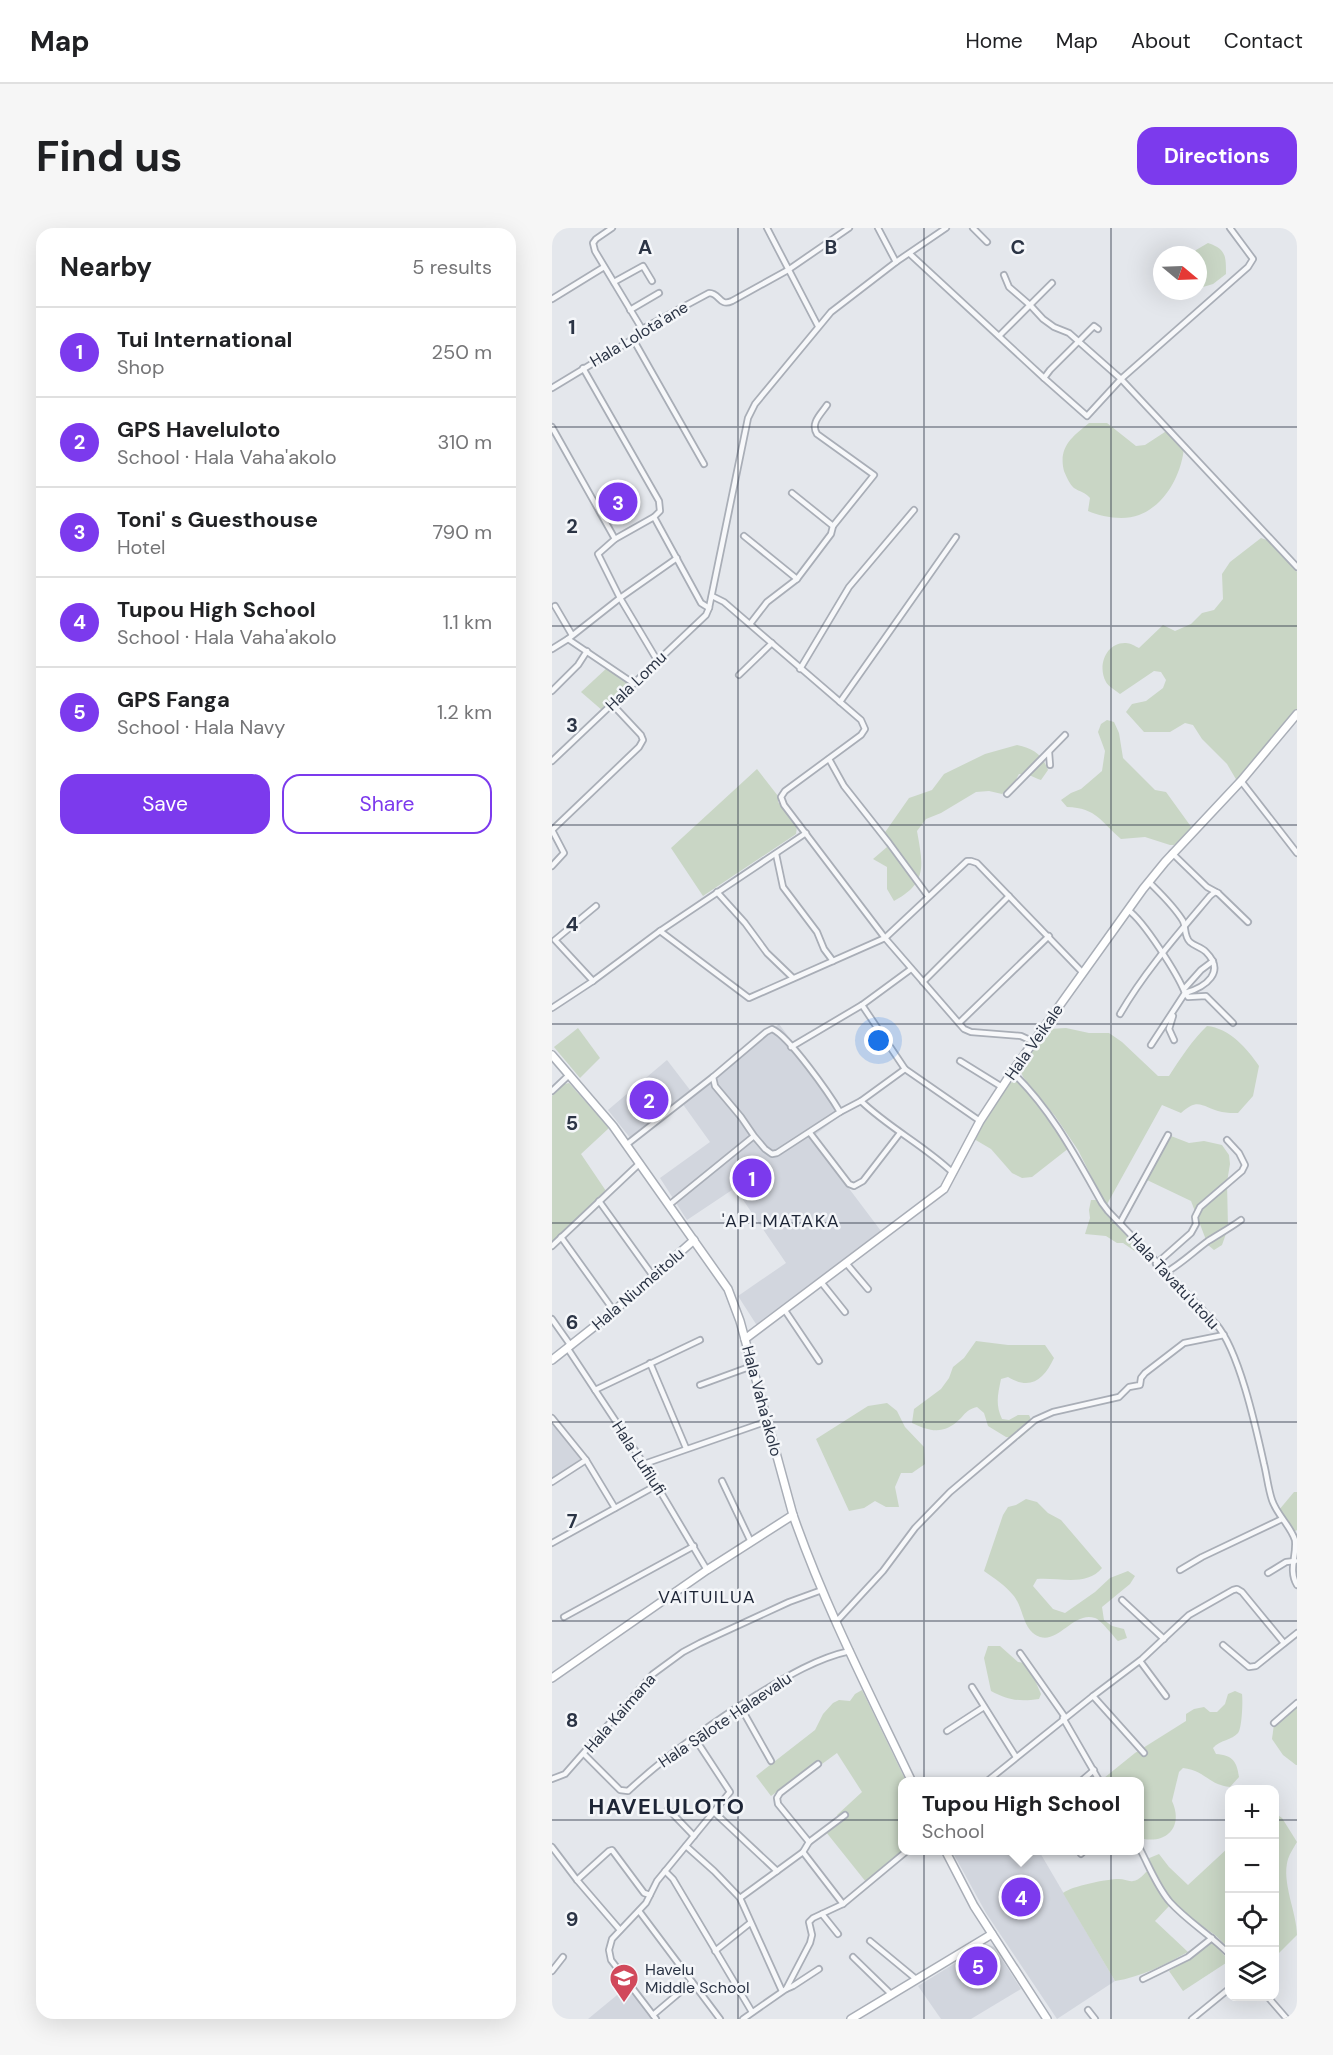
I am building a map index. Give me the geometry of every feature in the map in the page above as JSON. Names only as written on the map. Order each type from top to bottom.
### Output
[{"type":"street","points":[[612,228],[596,239],[595,251],[642,328]]},
{"type":"street","points":[[766,228],[818,326]]},
{"type":"street","points":[[788,270],[849,228]]},
{"type":"street","points":[[878,228],[896,262]]},
{"type":"street","name":"Hala Lomu","points":[[552,761],[706,615],[712,596],[748,418],[755,404],[831,312],[896,262],[946,228]]},
{"type":"street","points":[[973,228],[987,242]]},
{"type":"street","points":[[909,254],[1087,416],[1121,379],[1248,267],[1253,259],[1230,228]]},
{"type":"street","points":[[615,282],[643,266],[651,281]]},
{"type":"street","points":[[552,299],[604,267]]},
{"type":"street","name":"Hala Lolota'ane","points":[[552,388],[633,339],[642,328],[709,293],[716,295],[721,302],[727,303],[788,270]]},
{"type":"street","points":[[1004,275],[1009,286],[1043,320],[1069,333],[1121,379],[1297,567]]},
{"type":"street","points":[[999,336],[1052,283]]},
{"type":"street","points":[[630,310],[659,293]]},
{"type":"street","points":[[1044,378],[1094,326],[1098,329]]},
{"type":"street","points":[[633,339],[704,464]]},
{"type":"street","points":[[583,368],[659,501],[660,511],[654,518],[615,539],[598,554],[620,598],[657,660]]},
{"type":"street","points":[[750,624],[767,602],[797,579],[831,534],[833,526],[874,476],[817,434],[813,425],[827,405]]},
{"type":"street","points":[[552,427],[615,539]]},
{"type":"street","points":[[792,493],[833,526]]},
{"type":"street","points":[[800,669],[849,587],[914,510]]},
{"type":"street","points":[[654,518],[701,603],[709,608]]},
{"type":"street","points":[[744,536],[797,579]]},
{"type":"street","points":[[840,702],[956,537]]},
{"type":"street","points":[[552,649],[677,558]]},
{"type":"street","points":[[712,596],[724,602],[861,720],[865,729],[861,735],[785,791],[781,797],[784,805],[885,938],[964,1029],[971,1032],[1021,1036],[1034,1042]]},
{"type":"street","points":[[555,606],[570,637],[633,684]]},
{"type":"street","points":[[739,675],[772,643]]},
{"type":"street","points":[[552,691],[587,651]]},
{"type":"street","points":[[552,866],[564,853],[552,830],[639,747],[643,740],[612,704]]},
{"type":"street","name":"Hala Veikale","points":[[745,1339],[944,1188],[980,1121],[1002,1087],[1128,910],[1172,853],[1241,781],[1297,714]]},
{"type":"street","points":[[1007,794],[1065,735]]},
{"type":"street","points":[[1049,752],[1050,765]]},
{"type":"street","points":[[829,759],[844,786],[928,896]]},
{"type":"street","points":[[1241,781],[1297,853]]},
{"type":"street","points":[[552,1008],[593,981],[660,931],[806,833]]},
{"type":"street","points":[[1172,853],[1248,922]]},
{"type":"street","points":[[776,854],[783,887],[817,932],[824,949],[833,961]]},
{"type":"street","points":[[660,931],[749,998],[885,938],[967,861],[971,861],[976,863],[1083,973]]},
{"type":"street","points":[[1149,882],[1163,894],[1185,926],[1186,936],[1190,942],[1202,948],[1213,961],[1215,970],[1208,980],[1198,990],[1185,991]]},
{"type":"street","points":[[717,892],[745,923],[767,953],[793,978]]},
{"type":"street","points":[[1120,1014],[1138,983],[1210,896],[1215,892],[1218,893]]},
{"type":"street","points":[[923,982],[1009,896]]},
{"type":"street","points":[[593,981],[553,940],[596,906]]},
{"type":"street","points":[[1128,910],[1137,916],[1188,996],[1200,998],[1206,996],[1233,1023]]},
{"type":"street","points":[[959,1023],[1049,936]]},
{"type":"street","points":[[1174,1040],[1169,1029],[1175,1011],[1185,991],[1201,970],[1213,961]]},
{"type":"street","points":[[791,1047],[862,1005],[911,969]]},
{"type":"street","points":[[862,1005],[905,1069],[980,1121]]},
{"type":"street","points":[[1151,1045],[1175,1011]]},
{"type":"street","points":[[627,1145],[772,1029],[778,1032],[791,1047],[840,1112]]},
{"type":"street","name":"Hala Vaha'akolo","points":[[552,1055],[627,1145],[728,1289],[745,1339],[794,1515],[836,1622],[910,1777]]},
{"type":"street","points":[[960,1061],[1002,1087]]},
{"type":"street","points":[[712,1077],[716,1086],[754,1136],[772,1154],[795,1143],[840,1112],[861,1101],[905,1069]]},
{"type":"street","name":"Hala Tavatu'utolu","points":[[1012,1072],[1023,1082],[1066,1137],[1101,1203],[1224,1335],[1238,1368],[1272,1502],[1296,1542],[1293,1577],[1297,1585]]},
{"type":"street","points":[[552,1091],[569,1075]]},
{"type":"street","points":[[861,1101],[953,1173]]},
{"type":"street","points":[[810,1133],[849,1184],[854,1186],[863,1181],[900,1132]]},
{"type":"street","points":[[1120,1222],[1168,1135]]},
{"type":"street","points":[[669,1205],[754,1136]]},
{"type":"street","points":[[1156,1264],[1191,1233],[1196,1224],[1194,1217],[1200,1207],[1242,1171],[1245,1165],[1239,1153],[1227,1140]]},
{"type":"street","points":[[552,1246],[640,1163]]},
{"type":"street","points":[[599,1201],[653,1276]]},
{"type":"street","points":[[1165,1273],[1241,1220]]},
{"type":"street","points":[[561,1237],[614,1311]]},
{"type":"street","name":"Hala Niumeitolu","points":[[552,1360],[614,1311],[694,1240]]},
{"type":"street","points":[[846,1263],[868,1289]]},
{"type":"street","points":[[821,1282],[845,1312]]},
{"type":"street","points":[[784,1309],[819,1361]]},
{"type":"street","name":"Hala Lufilufi","points":[[552,1319],[657,1485],[707,1570]]},
{"type":"street","points":[[836,1622],[883,1570],[915,1528],[950,1492],[1035,1419],[1053,1412],[1119,1397],[1129,1387],[1140,1385],[1145,1373],[1184,1343],[1224,1335]]},
{"type":"street","points":[[595,1390],[700,1340]]},
{"type":"street","points":[[650,1363],[686,1448]]},
{"type":"street","points":[[700,1385],[752,1366]]},
{"type":"street","points":[[552,1418],[586,1460],[615,1508]]},
{"type":"street","points":[[644,1464],[768,1421]]},
{"type":"street","points":[[552,1482],[586,1460]]},
{"type":"street","points":[[722,1481],[751,1542]]},
{"type":"street","points":[[552,1543],[657,1485]]},
{"type":"street","points":[[552,1678],[707,1570],[794,1515]]},
{"type":"street","points":[[1180,1570],[1282,1519]]},
{"type":"street","points":[[564,1617],[694,1546]]},
{"type":"street","points":[[1268,1573],[1286,1562],[1295,1561]]},
{"type":"street","name":"Hala Kaimana","points":[[553,1777],[565,1774],[646,1681],[683,1652],[789,1602],[822,1590]]},
{"type":"street","points":[[992,1777],[1140,1660],[1189,1615],[1237,1590],[1284,1643]]},
{"type":"street","points":[[1122,1599],[1164,1639]]},
{"type":"street","points":[[1223,1645],[1249,1667],[1256,1666],[1297,1633]]},
{"type":"street","name":"Hala Sālote Halaevalu","points":[[584,1754],[624,1792],[628,1791],[694,1737],[789,1675],[850,1651]]},
{"type":"street","points":[[1020,1653],[1064,1718],[1098,1777]]},
{"type":"street","points":[[1140,1660],[1166,1696]]},
{"type":"street","points":[[972,1687],[1016,1757]]},
{"type":"street","points":[[1093,1696],[1144,1753]]},
{"type":"street","points":[[1274,1723],[1297,1703]]},
{"type":"street","points":[[740,1706],[771,1761]]},
{"type":"street","points":[[947,1731],[984,1707]]},
{"type":"street","points":[[692,1982],[654,2017],[611,1960],[609,1950],[610,1944],[620,1930],[639,1911],[650,1895],[653,1886],[729,1795],[729,1790],[694,1737]]},
{"type":"street","points":[[809,1842],[778,1804],[777,1798],[780,1793],[818,1764]]},
{"type":"street","points":[[1086,1777],[1094,1770]]},
{"type":"street","points":[[668,1809],[694,1836]]},
{"type":"street","points":[[714,1812],[777,1871]]},
{"type":"street","points":[[740,1898],[803,1852],[809,1842],[845,1815]]},
{"type":"street","points":[[686,1846],[740,1898],[784,1990]]},
{"type":"street","points":[[553,1850],[620,1930]]},
{"type":"street","points":[[577,1880],[612,1850],[644,1893],[650,1895]]},
{"type":"street","points":[[803,1852],[843,1904]]},
{"type":"street","points":[[784,1990],[811,1939],[809,1922],[843,1904],[903,1855]]},
{"type":"street","points":[[947,1855],[970,1898],[1047,2019]]},
{"type":"street","points":[[1143,1855],[1168,1900],[1189,1921],[1225,1950]]},
{"type":"street","points":[[665,1871],[673,1879],[752,2012]]},
{"type":"street","points":[[639,1911],[720,2019]]},
{"type":"street","points":[[822,1914],[838,1934]]},
{"type":"street","points":[[715,1951],[750,1923]]},
{"type":"street","points":[[854,2018],[992,1934]]},
{"type":"street","points":[[1143,1979],[1188,1957],[1212,1938]]},
{"type":"street","points":[[870,1941],[916,1979]]},
{"type":"street","points":[[552,1971],[563,1957]]},
{"type":"street","points":[[853,1957],[891,1994]]},
{"type":"street","points":[[743,2019],[819,1969]]},
{"type":"street","points":[[1192,2019],[1225,1992]]},
{"type":"street","points":[[1271,2001],[1287,2019]]},
{"type":"street","points":[[1088,2010],[1095,2019]]},
{"type":"shaded area","points":[[779,1024],[845,1112],[811,1138],[881,1231],[760,1324],[756,1324],[738,1296],[786,1263],[735,1188],[687,1220],[660,1178],[710,1142],[682,1103]]},
{"type":"shaded area","points":[[667,1060],[690,1090],[631,1139],[608,1110]]},
{"type":"shaded area","points":[[552,1421],[582,1458],[552,1479]]},
{"type":"shaded area","points":[[954,1855],[1041,1855],[1115,1981],[1057,2019],[986,1913]]},
{"type":"shaded area","points":[[986,1944],[994,1947],[1021,1989],[971,2019],[941,2019],[918,1986]]},
{"type":"shaded area","name":"Havelu Middle School","points":[[628,1986],[652,2019],[588,2019]]},
{"type":"green space","points":[[1208,243],[1218,248],[1224,254],[1226,262],[1226,274],[1207,286],[1207,246],[1203,246]]},
{"type":"green space","points":[[1089,423],[1107,423],[1136,446],[1145,445],[1168,430],[1184,447],[1176,477],[1165,496],[1157,504],[1139,515],[1127,518],[1100,515],[1088,511],[1090,498],[1071,485],[1064,471],[1063,455],[1068,443]]},
{"type":"green space","points":[[1261,538],[1270,541],[1297,572],[1297,709],[1237,781],[1227,764],[1202,739],[1193,725],[1185,723],[1170,732],[1144,732],[1126,712],[1132,704],[1146,701],[1163,688],[1166,680],[1161,672],[1154,671],[1120,694],[1106,682],[1103,676],[1103,662],[1113,646],[1126,643],[1139,648],[1163,625],[1175,631],[1191,624],[1202,613],[1214,610],[1223,599],[1222,574],[1230,562]]},
{"type":"green space","points":[[608,667],[630,683],[603,711],[581,692]]},
{"type":"green space","points":[[1107,720],[1114,722],[1119,733],[1123,758],[1155,790],[1166,792],[1192,828],[1174,845],[1145,837],[1121,839],[1092,813],[1067,807],[1061,800],[1081,789],[1102,771],[1105,751],[1098,732],[1101,724]]},
{"type":"green space","points":[[1017,745],[1033,750],[1043,760],[1048,770],[1041,780],[1019,774],[1013,785],[1002,794],[989,791],[976,792],[941,813],[926,819],[917,831],[921,854],[918,880],[905,894],[894,901],[887,889],[887,867],[873,859],[887,847],[881,838],[909,798],[932,790],[944,774],[985,754]]},
{"type":"green space","points":[[757,769],[797,826],[796,834],[703,896],[671,848]]},
{"type":"green space","points":[[1207,1026],[1223,1031],[1237,1040],[1259,1066],[1253,1096],[1238,1113],[1222,1112],[1197,1104],[1181,1113],[1162,1105],[1106,1206],[1078,1150],[1055,1116],[1023,1077],[1020,1069],[1049,1029],[1066,1028],[1089,1033],[1109,1033],[1122,1042],[1158,1076],[1169,1076]]},
{"type":"green space","points":[[578,1028],[600,1058],[580,1078],[554,1047]]},
{"type":"green space","points":[[1014,1081],[1020,1082],[1069,1148],[1032,1177],[1022,1178],[1012,1173],[991,1149],[974,1139],[1009,1084]]},
{"type":"green space","points":[[569,1083],[609,1128],[581,1154],[606,1191],[552,1242],[552,1096],[564,1084]]},
{"type":"green space","points":[[1171,1136],[1189,1143],[1204,1141],[1222,1145],[1229,1155],[1228,1228],[1222,1245],[1214,1250],[1208,1245],[1191,1201],[1147,1180]]},
{"type":"green space","points":[[1091,1200],[1098,1200],[1104,1212],[1146,1256],[1106,1236],[1085,1234],[1090,1218]]},
{"type":"green space","points":[[976,1341],[1008,1345],[1045,1345],[1054,1358],[1046,1372],[1036,1381],[1023,1383],[1008,1377],[1001,1379],[998,1404],[1002,1419],[1009,1420],[1018,1415],[1029,1415],[1034,1426],[1019,1439],[1006,1437],[988,1426],[984,1413],[977,1407],[943,1429],[931,1430],[912,1423],[914,1409],[941,1389],[953,1367],[964,1358]]},
{"type":"green space","points":[[887,1403],[897,1411],[905,1427],[924,1447],[925,1464],[912,1473],[901,1473],[895,1487],[899,1507],[886,1507],[875,1501],[864,1508],[849,1511],[816,1439],[868,1406]]},
{"type":"green space","points":[[1294,1492],[1297,1492],[1297,1530],[1294,1532],[1279,1510]]},
{"type":"green space","points":[[1026,1499],[1037,1502],[1048,1513],[1061,1520],[1102,1568],[1096,1574],[1080,1579],[1037,1579],[1033,1586],[1053,1609],[1065,1613],[1095,1592],[1110,1578],[1128,1571],[1135,1576],[1130,1584],[1102,1607],[1104,1620],[1112,1626],[1124,1629],[1127,1638],[1118,1641],[1098,1619],[1087,1617],[1054,1636],[1040,1637],[1034,1634],[1026,1624],[1013,1595],[984,1571],[1003,1515],[1008,1507]]},
{"type":"green space","points":[[988,1646],[1000,1646],[1018,1662],[1032,1664],[1034,1678],[1041,1694],[1039,1699],[1014,1699],[991,1691],[984,1658]]},
{"type":"green space","points":[[862,1690],[904,1777],[898,1777],[898,1855],[866,1882],[826,1832],[840,1819],[837,1815],[862,1792],[837,1753],[822,1764],[819,1761],[771,1796],[756,1776],[815,1730],[823,1714],[833,1703],[839,1700],[850,1701]]},
{"type":"green space","points":[[1235,1691],[1242,1694],[1239,1730],[1238,1733],[1213,1748],[1216,1754],[1233,1760],[1239,1777],[1232,1785],[1223,1786],[1190,1769],[1183,1768],[1179,1772],[1172,1801],[1176,1819],[1174,1826],[1170,1832],[1158,1839],[1144,1838],[1144,1777],[1105,1777],[1135,1753],[1186,1721],[1186,1714],[1194,1709],[1204,1707],[1210,1712],[1217,1712],[1225,1704],[1228,1694]]},
{"type":"green space","points":[[1297,1706],[1296,1765],[1283,1755],[1272,1739],[1274,1724]]},
{"type":"green space","points":[[1279,1816],[1297,1842],[1289,1857],[1286,1877],[1297,1935],[1279,1953]]},
{"type":"green space","points":[[1225,1851],[1225,1944],[1191,1918],[1185,1920],[1170,1905],[1155,1921],[1188,1952],[1161,1966],[1115,1981],[1063,1893],[1098,1882],[1119,1879],[1135,1880],[1149,1869],[1147,1859],[1159,1854],[1188,1885]]},
{"type":"green space","points":[[1210,1943],[1214,1943],[1225,1956],[1225,1964],[1183,1991],[1169,1971]]},
{"type":"place","name":"Toni' s Guesthouse","points":[[618,502]]},
{"type":"place","name":"GPS Haveluloto","points":[[649,1100]]},
{"type":"place","name":"Tui International","points":[[752,1178]]},
{"type":"place","name":"Tupou High School","points":[[1021,1897]]},
{"type":"place","name":"GPS Fanga","points":[[978,1966]]},
{"type":"place","name":"Havelu Middle School","points":[[624,2004]]},
{"type":"district","name":"'API MATAKA","points":[[781,1221]]},
{"type":"district","name":"VAITUILUA","points":[[707,1597]]},
{"type":"district","name":"HAVELULOTO","points":[[667,1806]]}]
